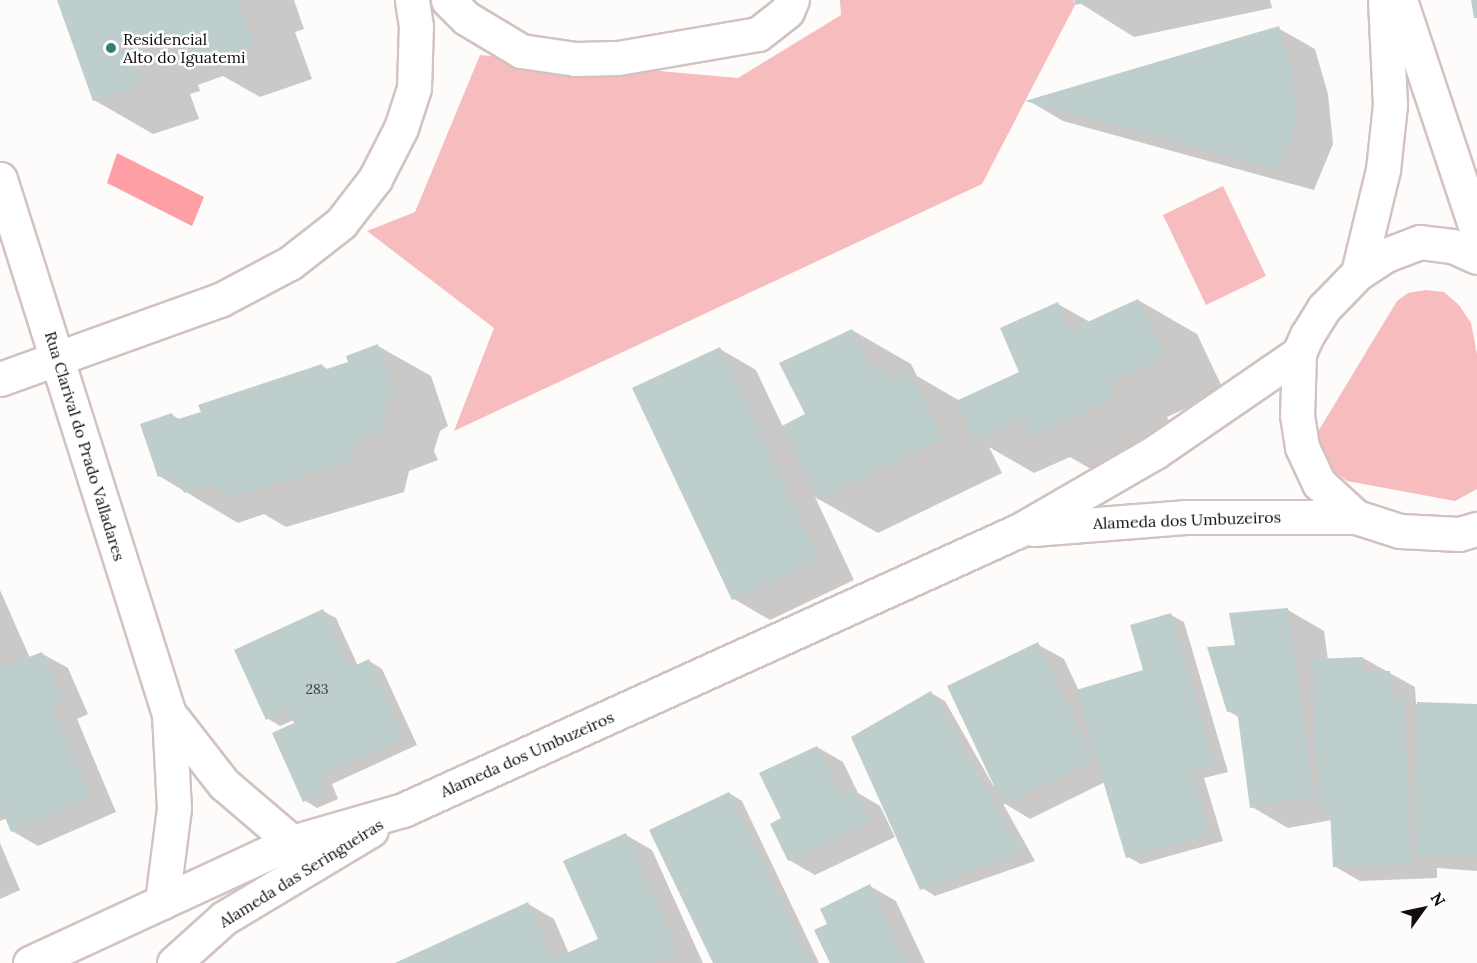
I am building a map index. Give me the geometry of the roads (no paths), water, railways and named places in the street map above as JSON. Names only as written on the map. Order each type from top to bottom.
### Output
[{"type":"street","points":[[0,379],[220,300],[290,263],[341,223],[375,179],[405,118],[414,88],[416,26],[412,0]]},
{"type":"street","points":[[448,0],[466,18],[521,51],[575,59],[618,58],[758,34],[787,11],[792,0]]},
{"type":"street","points":[[1358,273],[1383,170],[1390,105],[1385,0]]},
{"type":"street","points":[[1400,0],[1477,232]]},
{"type":"street","name":"Rua Clarival do Prado Valladares","points":[[0,179],[169,714],[174,808],[162,902]]},
{"type":"street","points":[[1471,534],[1401,531],[1356,517],[1319,483],[1302,447],[1297,415],[1299,353],[1324,308],[1358,273],[1386,255],[1420,242],[1452,246],[1477,257]]},
{"type":"street","name":"Alameda dos Umbuzeiros","points":[[30,963],[292,842],[403,810],[1020,530],[1155,452],[1299,353]]},
{"type":"street","name":"Alameda dos Umbuzeiros","points":[[1020,530],[1185,517],[1356,517]]},
{"type":"street","name":"Rua Clarival do Prado Valladares","points":[[169,714],[224,784],[292,842]]},
{"type":"street","name":"Alameda das Seringueiras","points":[[174,963],[224,918],[403,810]]},
{"type":"place","name":"Residencial Alto do Iguatemi","points":[[111,48]]}]
